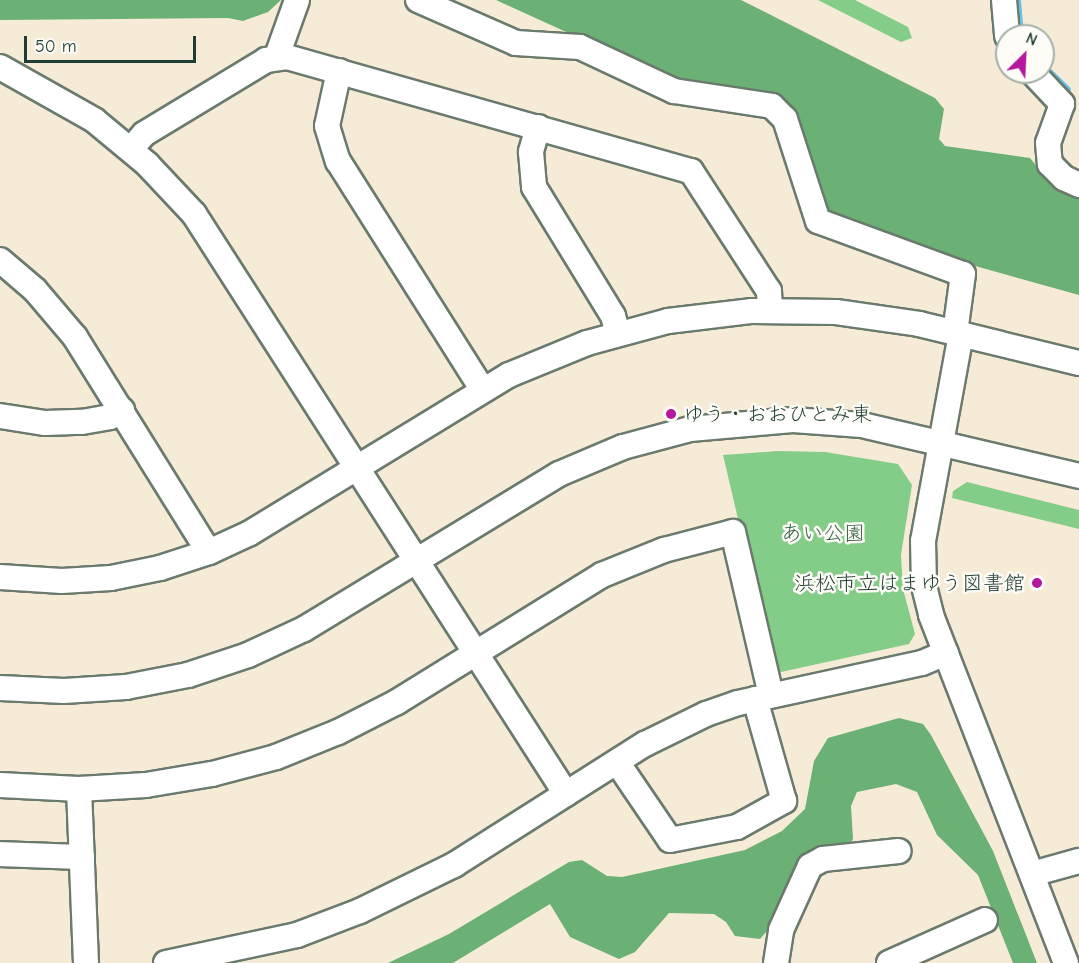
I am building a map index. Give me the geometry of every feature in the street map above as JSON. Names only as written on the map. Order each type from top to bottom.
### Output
[{"type":"street","points":[[131,149],[144,134],[277,56],[297,0]]},
{"type":"street","points":[[418,0],[516,43],[580,47],[674,91],[771,106],[785,119],[818,221],[963,274],[958,333],[922,571],[931,615],[1066,963]]},
{"type":"street","points":[[1004,0],[1006,24]]},
{"type":"street","points":[[277,56],[339,71],[691,171],[769,291],[770,310]]},
{"type":"street","points":[[0,67],[65,101],[131,149],[171,188],[214,242],[566,794]]},
{"type":"street","points":[[339,71],[327,126],[338,161],[483,390]]},
{"type":"street","points":[[1043,84],[1062,104],[1048,143],[1050,164],[1064,178],[1079,185]]},
{"type":"street","points":[[538,127],[531,152],[534,187],[613,316],[618,333]]},
{"type":"street","points":[[0,260],[56,313],[122,410],[209,552]]},
{"type":"street","points":[[0,577],[62,581],[111,578],[160,568],[209,552],[250,533],[483,390],[547,358],[618,333],[710,315],[770,310],[878,316],[1079,363]]},
{"type":"street","points":[[0,416],[45,423],[82,422],[110,417],[122,410]]},
{"type":"street","points":[[0,688],[64,691],[126,687],[218,666],[304,629],[559,474],[623,447],[690,429],[758,421],[816,421],[862,425],[1079,476]]},
{"type":"street","points":[[0,785],[79,789],[179,780],[276,757],[368,718],[602,575],[664,550],[732,532],[784,801],[736,827],[670,840],[617,762]]},
{"type":"street","points":[[166,963],[297,935],[360,911],[443,871],[675,728],[763,697],[922,663],[946,653]]},
{"type":"street","points":[[79,789],[86,963]]},
{"type":"street","points":[[776,963],[781,930],[810,866],[823,859],[899,851]]},
{"type":"street","points":[[0,854],[82,857]]},
{"type":"street","points":[[1032,874],[1079,861]]},
{"type":"street","points":[[889,963],[986,920]]},
{"type":"green space","points":[[0,0],[281,0],[268,12],[243,21],[228,18],[0,20]]},
{"type":"green space","points":[[496,0],[741,0],[935,98],[944,109],[939,139],[945,146],[1030,158],[1048,180],[1079,196],[1079,295],[961,262],[824,215],[793,115],[665,77]]},
{"type":"green space","points":[[818,0],[855,0],[908,27],[912,38],[901,42]]},
{"type":"green space","name":"あい公園","points":[[778,451],[825,452],[898,464],[912,485],[901,555],[903,589],[915,634],[909,644],[781,672],[773,667],[723,455]]},
{"type":"green space","points":[[967,482],[1079,510],[1079,529],[952,498],[953,491]]},
{"type":"green space","points":[[899,718],[923,724],[931,735],[993,851],[1037,963],[1013,963],[978,875],[937,835],[917,792],[896,784],[857,792],[851,806],[853,839],[850,844],[803,858],[771,926],[760,939],[735,936],[726,922],[714,914],[669,913],[635,952],[619,959],[570,937],[550,904],[453,963],[388,963],[449,934],[569,862],[582,860],[607,876],[622,877],[745,850],[782,831],[805,809],[814,761],[828,738]]},
{"type":"waterway","points":[[1017,0],[1019,24]]},
{"type":"waterway","points":[[1055,78],[1067,89]]},
{"type":"place","name":"ゆう・おおひとみ東","points":[[671,414]]},
{"type":"place","name":"浜松市立はまゆう図書館","points":[[1037,583]]}]
